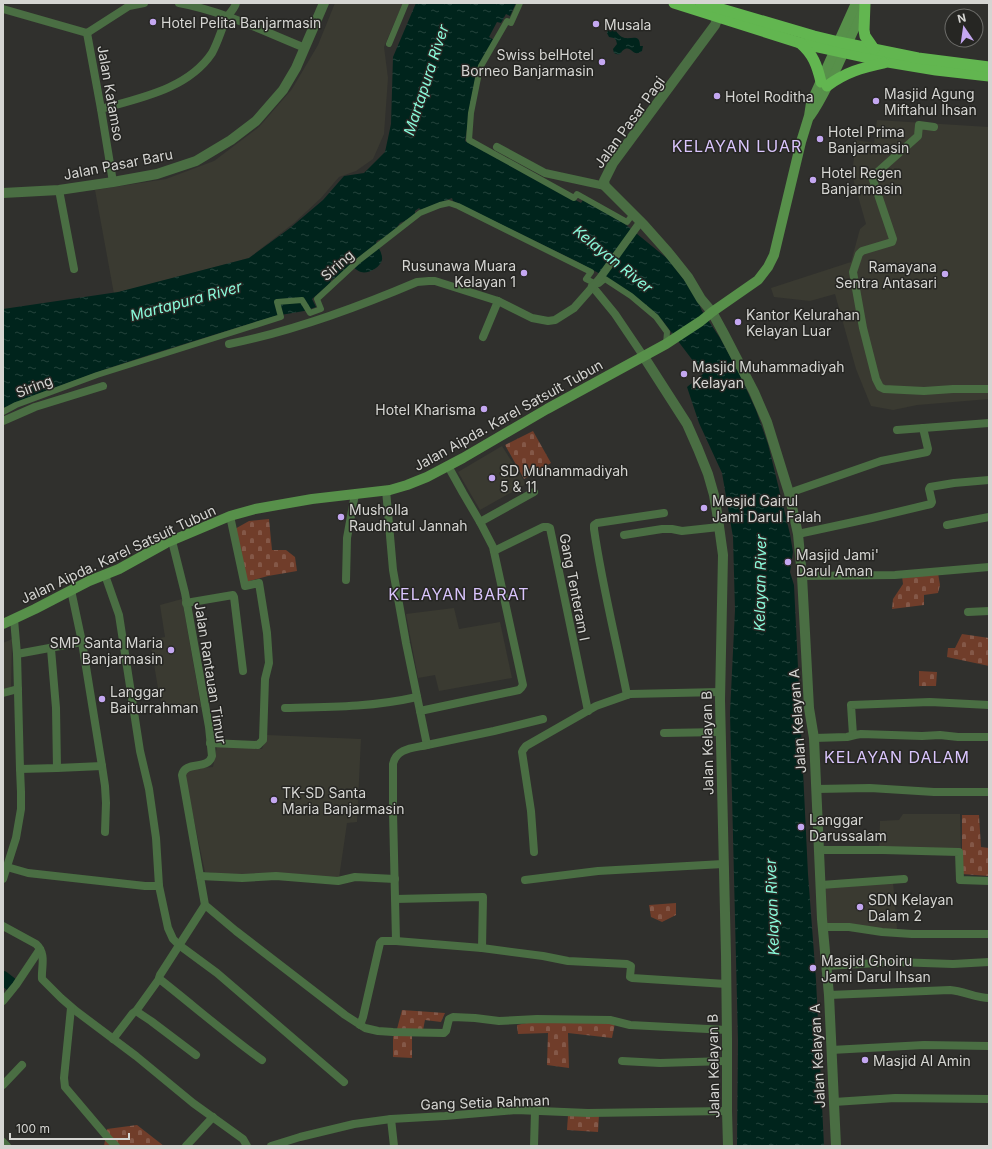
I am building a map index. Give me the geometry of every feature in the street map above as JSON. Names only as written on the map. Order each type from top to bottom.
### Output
[{"type":"highway","points":[[674,3],[720,10],[814,36],[841,47],[888,62],[936,70],[989,76]]},
{"type":"highway","points":[[701,3],[800,43],[808,49],[824,84],[849,72],[888,62]]},
{"type":"highway","points":[[865,3],[865,36],[874,49]]},
{"type":"highway","points":[[800,43],[874,49],[918,58],[989,67]]},
{"type":"main road","points":[[841,47],[856,3]]},
{"type":"main road","points":[[841,47],[865,3]]},
{"type":"main road","name":"Jalan Aipda. Karel Satsuit Tubun","points":[[3,624],[89,581],[119,569],[172,541],[230,516],[288,503],[386,490],[407,485],[427,477],[541,412],[644,357],[701,321],[758,280],[768,267],[774,255],[811,103],[824,84],[841,47]]},
{"type":"street","points":[[3,9],[87,33],[129,5],[144,3]]},
{"type":"street","points":[[179,3],[199,7],[228,16],[305,48]]},
{"type":"street","points":[[101,109],[143,97],[190,76],[204,62],[212,51],[228,16],[235,7],[236,3]]},
{"type":"street","name":"Jalan Pasar Baru","points":[[3,193],[59,190],[113,182],[157,174],[196,161],[231,140],[256,121],[283,90],[296,68],[324,3]]},
{"type":"street","points":[[388,44],[406,3]]},
{"type":"street","points":[[520,3],[511,23],[507,21],[481,66],[476,83],[471,113],[469,140],[574,198],[577,194],[628,222],[633,214]]},
{"type":"street","name":"Jalan Pasar Pagi","points":[[712,312],[701,299],[688,277],[678,264],[633,214],[605,186],[604,181],[613,163],[715,26],[720,10]]},
{"type":"street","name":"Jalan Katamso","points":[[87,33],[113,182]]},
{"type":"street","points":[[934,127],[919,124],[918,136],[872,177],[894,239],[892,242],[862,251],[858,254],[853,272],[863,328],[876,379],[880,387],[884,389],[924,391],[989,389]]},
{"type":"street","points":[[497,147],[545,173],[605,186]]},
{"type":"street","points":[[59,190],[74,269]]},
{"type":"street","name":"Siring","points":[[3,412],[16,405],[97,375],[281,317],[277,302],[302,300],[310,313],[321,309],[317,299],[352,267],[420,213],[449,203],[458,206],[591,272],[586,279],[596,283]]},
{"type":"street","points":[[229,344],[251,340],[328,317],[416,282],[429,281],[435,281],[463,289],[498,301],[532,318],[548,321],[556,320],[574,308],[596,283],[640,223]]},
{"type":"street","points":[[596,283],[599,284],[605,278],[656,317],[667,332],[669,342]]},
{"type":"street","points":[[596,283],[614,314],[644,357]]},
{"type":"street","points":[[484,337],[498,301]]},
{"type":"street","points":[[321,309],[326,309],[328,317]]},
{"type":"street","name":"Jalan Kelayan A","points":[[712,312],[746,376],[767,422],[789,493],[798,534],[802,576],[809,708],[814,738],[836,1146]]},
{"type":"street","name":"Jalan Kelayan B","points":[[644,357],[687,424],[708,474],[714,495],[723,555],[720,692],[728,1146]]},
{"type":"street","points":[[3,421],[34,407],[103,386]]},
{"type":"street","points":[[897,430],[989,423]]},
{"type":"street","points":[[789,493],[881,461],[927,452],[928,449],[924,428]]},
{"type":"street","points":[[420,711],[519,690],[523,685],[494,551],[480,522],[448,466]]},
{"type":"street","points":[[798,534],[931,504],[930,487],[989,480]]},
{"type":"street","points":[[386,490],[394,570],[406,643],[428,745]]},
{"type":"street","points":[[480,522],[534,492]]},
{"type":"street","points":[[346,580],[347,538],[355,494]]},
{"type":"street","points":[[627,695],[598,558],[594,525],[597,523],[664,512]]},
{"type":"street","points":[[210,743],[258,745],[263,740],[265,680],[269,663],[267,633],[259,583],[245,586],[230,516]]},
{"type":"street","points":[[947,525],[989,517]]},
{"type":"street","name":"Gang Tenteram I","points":[[494,551],[543,527],[550,528],[588,711]]},
{"type":"street","points":[[624,535],[662,529],[682,531],[719,527]]},
{"type":"street","name":"Jalan Rantauan Timur","points":[[172,541],[186,603],[209,726],[212,756],[211,760],[206,764],[186,768],[182,775],[205,905]]},
{"type":"street","points":[[802,576],[895,575],[989,567]]},
{"type":"street","points":[[104,575],[119,615],[140,751],[149,789],[156,838],[159,886],[168,928],[179,945],[217,973],[344,1082]]},
{"type":"street","points":[[71,590],[82,642],[105,786],[105,832]]},
{"type":"street","points":[[186,603],[233,595],[243,672]]},
{"type":"street","points":[[968,612],[989,611]]},
{"type":"street","points":[[3,879],[6,862],[16,838],[21,792],[17,654],[14,619]]},
{"type":"street","points":[[17,654],[51,649],[82,642]]},
{"type":"street","points":[[51,649],[56,708],[57,768]]},
{"type":"street","points":[[3,693],[18,689]]},
{"type":"street","points":[[534,852],[531,811],[522,752],[531,743],[606,702],[633,693],[720,692]]},
{"type":"street","points":[[285,708],[362,706],[397,702],[417,697]]},
{"type":"street","points":[[853,735],[851,705],[930,702],[989,705]]},
{"type":"street","points":[[396,941],[393,807],[394,758],[397,754],[403,751],[543,719]]},
{"type":"street","points":[[664,733],[721,732]]},
{"type":"street","points":[[814,738],[847,737],[861,734],[989,737]]},
{"type":"street","points":[[20,770],[102,766]]},
{"type":"street","points":[[816,789],[870,788],[934,792],[989,792]]},
{"type":"street","points":[[820,850],[959,852],[960,880],[989,881]]},
{"type":"street","points":[[6,862],[28,873],[131,885],[159,886]]},
{"type":"street","points":[[525,880],[598,872],[723,864]]},
{"type":"street","points":[[200,876],[242,878],[276,876],[338,881],[355,877],[395,879]]},
{"type":"street","points":[[821,885],[904,879]]},
{"type":"street","points":[[395,899],[483,898],[482,948]]},
{"type":"street","points":[[113,1039],[136,1011],[159,979],[160,975],[205,905],[236,931],[360,1025],[378,1031],[444,1033],[446,1031],[448,1019],[452,1016],[499,1021],[537,1019],[610,1020],[630,1026],[727,1030]]},
{"type":"street","points":[[3,926],[36,944],[40,949],[43,963],[42,979],[71,1008],[136,1056],[192,1103],[243,1139],[247,1146]]},
{"type":"street","points":[[823,927],[849,927],[882,932],[912,934],[989,934]]},
{"type":"street","points":[[360,1025],[380,943],[382,941],[482,948],[544,956],[568,962],[628,965],[631,966],[630,977],[632,978],[726,984]]},
{"type":"street","points":[[3,1001],[40,949]]},
{"type":"street","points":[[826,966],[895,962],[953,964],[989,962]]},
{"type":"street","points":[[159,979],[234,1040],[262,1060]]},
{"type":"street","points":[[829,995],[950,990],[982,998],[989,998]]},
{"type":"street","points":[[71,1008],[64,1078],[65,1087],[108,1139],[116,1146]]},
{"type":"street","points":[[136,1011],[196,1055]]},
{"type":"street","points":[[831,1050],[924,1045],[989,1046]]},
{"type":"street","points":[[622,1061],[660,1063],[726,1060]]},
{"type":"street","points":[[3,1085],[22,1065]]},
{"type":"street","points":[[834,1102],[895,1098],[989,1099]]},
{"type":"street","name":"Gang Setia Rahman","points":[[271,1146],[300,1137],[354,1124],[391,1119],[516,1110],[627,1113],[727,1111]]},
{"type":"street","points":[[534,1146],[535,1111]]},
{"type":"street","points":[[186,1146],[213,1117]]},
{"type":"street","points":[[391,1119],[394,1146]]},
{"type":"street","points":[[3,1142],[7,1146]]},
{"type":"shaded area","points":[[335,3],[403,3],[384,47],[388,78],[384,134],[373,159],[356,171],[339,177],[321,198],[294,223],[249,258],[114,294],[95,190],[166,179],[214,161],[259,127],[292,89],[318,45]]},
{"type":"shaded area","points":[[877,120],[989,127],[989,399],[917,405],[893,410],[871,406],[856,369],[835,294],[810,301],[774,297],[771,288],[851,262],[860,229],[866,224],[852,175],[856,140],[874,143]]},
{"type":"shaded area","name":"SD Muhammadiyah 5 & 11","points":[[502,446],[526,484],[480,510],[458,472]]},
{"type":"shaded area","name":"SMP Santa Maria Banjarmasin","points":[[182,599],[201,707],[165,714],[159,694],[150,640],[165,637],[160,605]]},
{"type":"shaded area","points":[[454,608],[459,629],[500,622],[512,678],[439,691],[435,675],[418,678],[406,614]]},
{"type":"shaded area","points":[[12,639],[11,687],[3,690],[3,643]]},
{"type":"shaded area","name":"TK-SD Santa Maria Banjarmasin","points":[[267,735],[361,739],[357,822],[347,823],[339,878],[245,876],[205,872],[185,778],[187,769],[213,767],[217,746],[262,749]]},
{"type":"shaded area","points":[[903,814],[960,814],[961,853],[879,851],[880,821],[899,820]]},
{"type":"shaded area","name":"SDN Kelayan Dalam 2","points":[[893,882],[897,929],[825,926],[825,888]]},
{"type":"green space","points":[[533,431],[551,463],[524,479],[505,445]]},
{"type":"green space","points":[[269,519],[272,550],[286,550],[295,557],[297,571],[268,576],[246,582],[233,530],[249,521]]},
{"type":"green space","points":[[938,573],[940,585],[938,593],[924,595],[924,605],[892,609],[893,599],[903,584],[902,576]]},
{"type":"green space","points":[[962,634],[989,638],[989,666],[947,657],[948,648],[955,648]]},
{"type":"green space","points":[[919,671],[937,672],[936,686],[919,686]]},
{"type":"green space","points":[[962,815],[979,815],[981,847],[989,848],[989,876],[962,874]]},
{"type":"green space","points":[[676,903],[676,915],[662,922],[651,917],[649,905]]},
{"type":"green space","points":[[402,1010],[445,1013],[441,1022],[425,1020],[423,1030],[412,1031],[412,1058],[393,1057],[393,1037],[397,1029]]},
{"type":"green space","points":[[531,1022],[615,1023],[612,1038],[568,1033],[569,1068],[547,1065],[548,1033],[518,1034],[517,1025]]},
{"type":"green space","points":[[568,1115],[599,1115],[598,1132],[567,1130]]},
{"type":"green space","points":[[137,1125],[164,1146],[104,1146],[107,1129]]},
{"type":"water","points":[[416,3],[516,3],[510,16],[506,14],[501,23],[497,22],[489,37],[494,40],[477,68],[465,141],[581,203],[583,200],[620,220],[669,260],[694,293],[702,311],[720,338],[737,369],[756,410],[768,444],[793,552],[790,572],[794,585],[808,874],[816,980],[824,1146],[737,1146],[738,1041],[730,713],[735,610],[733,537],[722,473],[699,423],[687,387],[703,374],[662,320],[606,277],[453,201],[452,198],[421,210],[419,208],[415,211],[415,214],[400,223],[395,230],[383,239],[378,240],[376,242],[382,258],[379,266],[367,272],[361,272],[350,265],[339,276],[331,280],[330,283],[312,299],[316,307],[304,311],[275,316],[152,354],[37,394],[3,408],[3,309],[118,292],[249,258],[290,228],[323,200],[344,176],[364,173],[385,152],[391,124],[393,57]]},
{"type":"water","points":[[613,27],[622,37],[638,39],[640,46],[643,46],[642,51],[635,53],[629,49],[625,49],[620,54],[614,53],[613,49],[617,44],[616,40],[609,37],[607,33],[608,29]]},
{"type":"waterway","points":[[3,978],[12,985]]},
{"type":"place","name":"Hotel Pelita Banjarmasin","points":[[153,22]]},
{"type":"place","name":"Musala","points":[[596,24]]},
{"type":"place","name":"Swiss belHotel Borneo Banjarmasin","points":[[602,62]]},
{"type":"place","name":"Hotel Roditha","points":[[717,96]]},
{"type":"place","name":"Masjid Agung Miftahul Ihsan","points":[[876,101]]},
{"type":"place","name":"Hotel Prima Banjarmasin","points":[[820,139]]},
{"type":"place","name":"Hotel Regen Banjarmasin","points":[[813,180]]},
{"type":"place","name":"Rusunawa Muara Kelayan 1","points":[[524,273]]},
{"type":"place","name":"Ramayana Sentra Antasari","points":[[945,274]]},
{"type":"place","name":"Kantor Kelurahan Kelayan Luar","points":[[738,322]]},
{"type":"place","name":"Masjid Muhammadiyah Kelayan","points":[[684,374]]},
{"type":"place","name":"Hotel Kharisma","points":[[484,409]]},
{"type":"place","name":"SD Muhammadiyah 5 & 11","points":[[492,478]]},
{"type":"place","name":"Mesjid Gairul Jami Darul Falah","points":[[704,508]]},
{"type":"place","name":"Musholla Raudhatul Jannah","points":[[341,517]]},
{"type":"place","name":"Masjid Jami' Darul Aman","points":[[788,562]]},
{"type":"place","name":"SMP Santa Maria Banjarmasin","points":[[171,650]]},
{"type":"place","name":"Langgar Baiturrahman","points":[[102,699]]},
{"type":"place","name":"TK-SD Santa Maria Banjarmasin","points":[[274,800]]},
{"type":"place","name":"Langgar Darussalam","points":[[801,827]]},
{"type":"place","name":"SDN Kelayan Dalam 2","points":[[860,907]]},
{"type":"place","name":"Masjid Ghoiru Jami Darul Ihsan","points":[[813,968]]},
{"type":"place","name":"Masjid Al Amin","points":[[865,1060]]},
{"type":"district","name":"KELAYAN LUAR","points":[[737,146]]},
{"type":"district","name":"KELAYAN BARAT","points":[[459,594]]},
{"type":"district","name":"KELAYAN DALAM","points":[[897,757]]},
{"type":"water label","name":"Martapura River","points":[[426,80]]},
{"type":"water label","name":"Kelayan River","points":[[613,259]]},
{"type":"water label","name":"Martapura River","points":[[186,301]]},
{"type":"water label","name":"Kelayan River","points":[[760,583]]},
{"type":"water label","name":"Kelayan River","points":[[772,907]]}]
